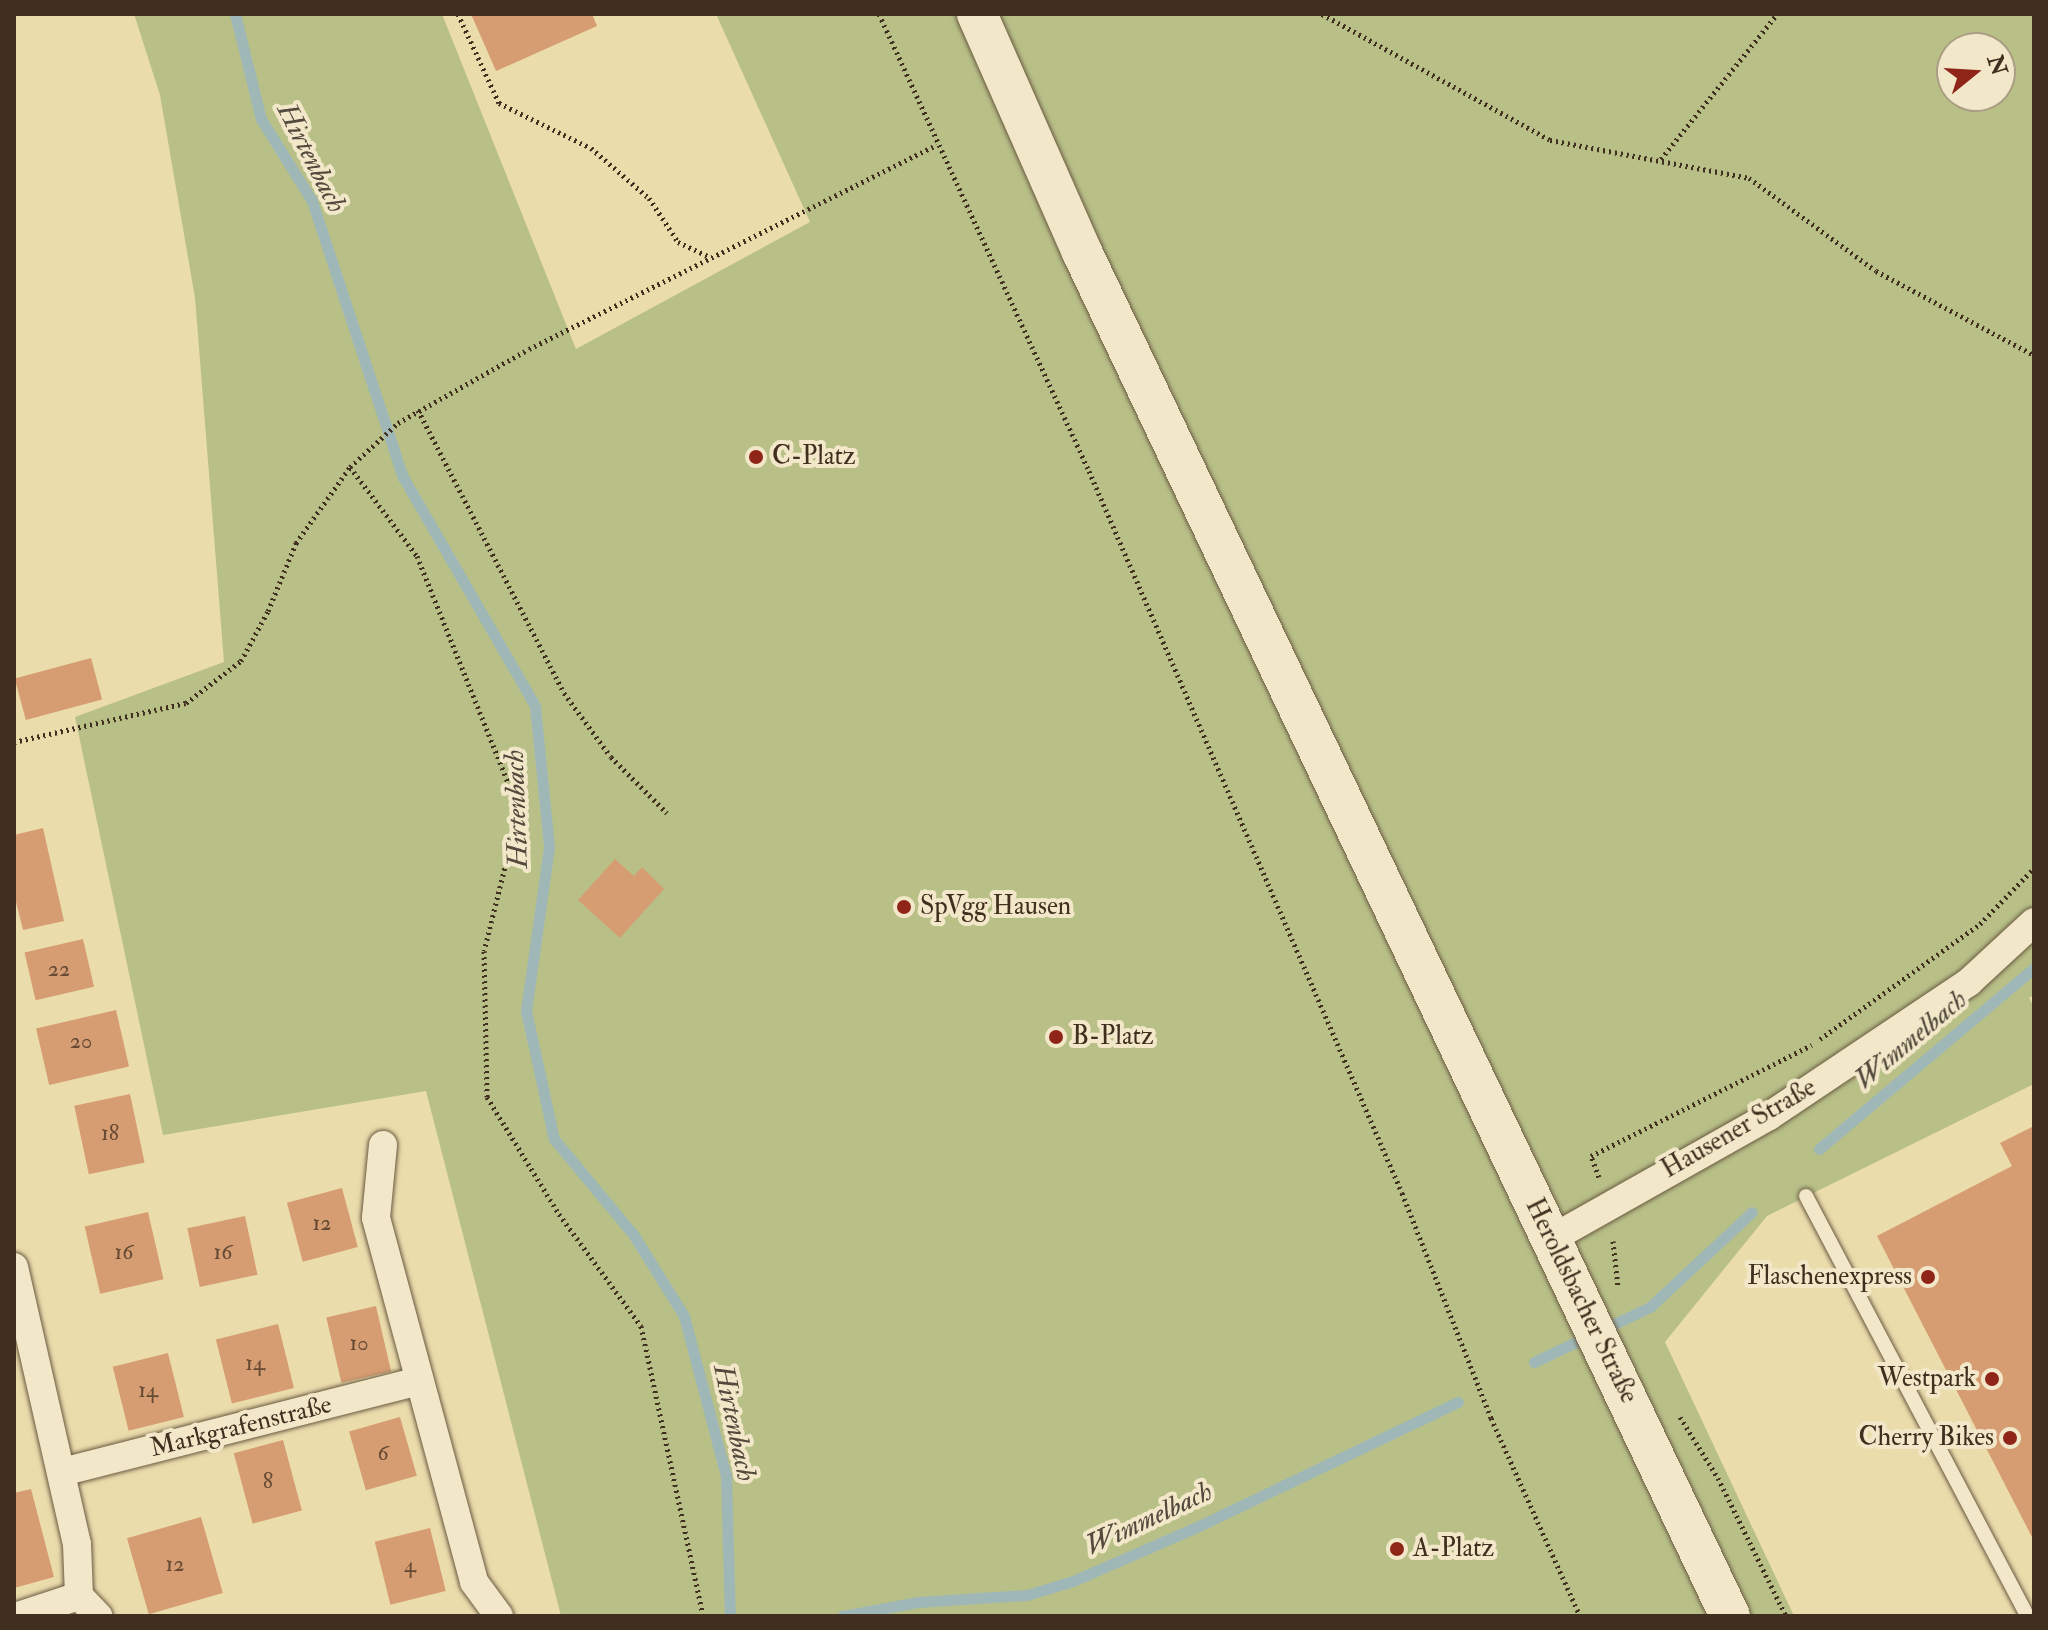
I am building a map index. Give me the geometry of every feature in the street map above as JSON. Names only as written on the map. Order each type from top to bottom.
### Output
[{"type":"street","name":"Heroldsbacher Straße","points":[[977,14],[1082,252],[1730,1616]]},
{"type":"street","name":"Hausener Straße","points":[[1551,1239],[1769,1116],[1969,982],[2034,922]]},
{"type":"street","points":[[383,1145],[376,1218],[474,1582],[499,1616]]},
{"type":"street","points":[[15,1279],[62,1472],[88,1606],[18,1616]]},
{"type":"street","name":"Markgrafenstraße","points":[[62,1472],[420,1381]]},
{"type":"lane","points":[[1806,1196],[2027,1616]]},
{"type":"path","points":[[458,14],[499,103],[591,148],[649,198],[678,242],[709,257]]},
{"type":"path","points":[[879,14],[1089,471],[1402,1193],[1491,1418],[1580,1616]]},
{"type":"path","points":[[1322,14],[1550,140],[1749,178],[1876,271],[2034,355]]},
{"type":"path","points":[[1661,159],[1777,14]]},
{"type":"path","points":[[14,742],[186,703],[241,661],[268,611],[296,543],[350,467],[369,446],[398,423],[709,257],[937,145]]},
{"type":"path","points":[[418,410],[564,693],[611,757],[667,813]]},
{"type":"path","points":[[350,467],[417,556],[519,810],[484,951],[487,1097],[559,1214],[641,1326],[703,1616]]},
{"type":"path","points":[[1678,1413],[1718,1478],[1786,1616]]},
{"type":"green space","points":[[134,14],[442,14],[576,349],[810,222],[716,14],[2034,14],[2034,995],[2029,998],[2034,1007],[2034,1084],[1767,1216],[1665,1342],[1794,1616],[561,1616],[426,1091],[163,1135],[75,717],[224,662],[195,298],[160,95]]},
{"type":"building","points":[[471,14],[592,14],[597,26],[496,71]]},
{"type":"building","points":[[91,658],[102,700],[26,720],[15,678]]},
{"type":"building","points":[[43,828],[64,921],[23,930],[14,894],[14,835]]},
{"type":"building","points":[[615,859],[634,876],[642,867],[664,889],[620,938],[578,900]]},
{"type":"building","points":[[83,939],[94,987],[36,1000],[25,952]]},
{"type":"building","points":[[116,1010],[129,1067],[49,1085],[36,1028]]},
{"type":"building","points":[[130,1094],[145,1162],[89,1174],[74,1106]]},
{"type":"building","name":"Westpark","points":[[2034,1126],[2034,1541],[1877,1236],[2012,1166],[2000,1143]]},
{"type":"building","points":[[342,1188],[358,1247],[303,1262],[287,1203]]},
{"type":"building","points":[[148,1212],[164,1279],[100,1294],[85,1227]]},
{"type":"building","points":[[245,1216],[257,1275],[200,1287],[187,1228]]},
{"type":"building","points":[[376,1306],[391,1371],[341,1383],[326,1317]]},
{"type":"building","points":[[278,1324],[294,1388],[232,1404],[216,1339]]},
{"type":"building","points":[[168,1353],[184,1417],[129,1431],[113,1367]]},
{"type":"building","points":[[400,1417],[417,1476],[366,1490],[349,1432]]},
{"type":"building","points":[[283,1440],[302,1511],[253,1524],[234,1453]]},
{"type":"building","points":[[31,1489],[54,1577],[14,1588],[14,1493]]},
{"type":"building","points":[[201,1517],[223,1593],[149,1614],[127,1538]]},
{"type":"building","points":[[430,1528],[446,1591],[390,1605],[375,1542]]},
{"type":"waterway","name":"Hirtenbach","points":[[235,14],[261,119],[312,201],[403,477],[535,706],[549,847],[526,1011],[554,1139],[633,1234],[684,1316],[726,1476],[730,1616]]},
{"type":"waterway","name":"Wimmelbach","points":[[1819,1149],[2034,968]]},
{"type":"waterway","name":"Wimmelbach","points":[[1534,1362],[1650,1307],[1752,1212]]},
{"type":"waterway","name":"Wimmelbach","points":[[842,1616],[918,1602],[1027,1595],[1073,1581],[1199,1526],[1458,1402]]},
{"type":"place","name":"C-Platz","points":[[756,457]]},
{"type":"place","name":"SpVgg Hausen","points":[[904,907]]},
{"type":"place","name":"B-Platz","points":[[1056,1037]]},
{"type":"place","name":"Flaschenexpress","points":[[1928,1277]]},
{"type":"place","name":"Westpark","points":[[1992,1379]]},
{"type":"place","name":"Cherry Bikes","points":[[2010,1438]]},
{"type":"place","name":"A-Platz","points":[[1397,1549]]}]
